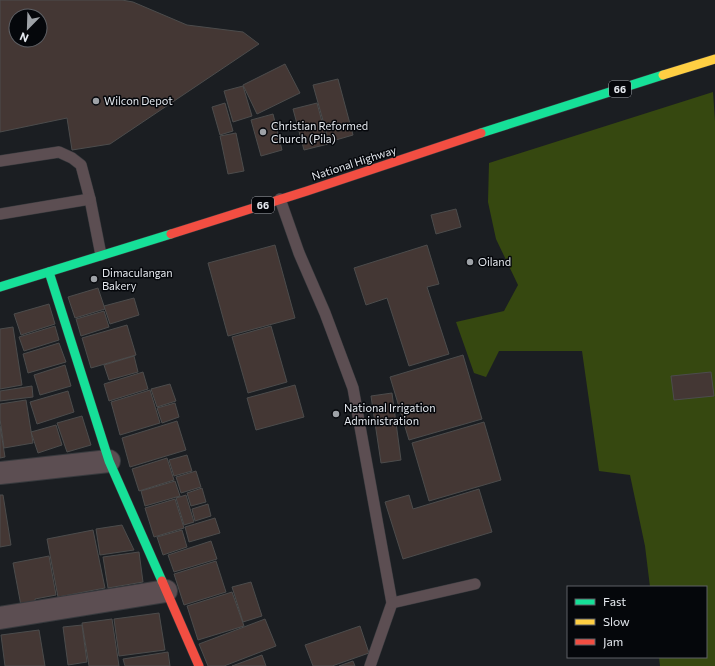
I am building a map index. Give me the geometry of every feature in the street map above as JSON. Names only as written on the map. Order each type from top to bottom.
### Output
[{"type":"main road","name":"National Highway","points":[[0,287],[280,200],[524,119],[715,59]]},
{"type":"main road","points":[[49,272],[109,461],[199,666]]},
{"type":"street","points":[[0,474],[109,461]]},
{"type":"street","points":[[0,618],[166,591]]},
{"type":"lane","points":[[0,161],[59,152],[72,158],[81,165],[90,198],[100,255]]},
{"type":"lane","points":[[0,214],[90,198]]},
{"type":"lane","points":[[280,200],[299,253],[325,313],[354,388],[392,603],[370,666]]},
{"type":"lane","points":[[392,603],[475,584]]},
{"type":"green space","points":[[713,92],[715,121],[715,666],[660,666],[659,658],[707,658],[707,586],[650,586],[645,546],[630,475],[599,471],[582,351],[499,351],[486,377],[474,373],[456,322],[504,311],[518,285],[496,239],[488,202],[489,163]]},
{"type":"building","points":[[0,0],[122,0],[133,2],[187,25],[243,32],[259,44],[110,144],[72,150],[67,118],[0,132]]},
{"type":"building","points":[[285,64],[300,93],[257,114],[243,85]]},
{"type":"building","points":[[338,79],[353,135],[329,142],[313,85]]},
{"type":"building","points":[[243,86],[252,116],[233,122],[224,91]]},
{"type":"building","points":[[225,103],[233,131],[220,135],[212,107]]},
{"type":"building","points":[[317,103],[328,144],[304,150],[293,109]]},
{"type":"building","points":[[273,114],[282,150],[261,156],[251,120]]},
{"type":"building","points":[[236,133],[244,171],[228,174],[220,136]]},
{"type":"building","points":[[456,209],[461,227],[436,234],[431,215]]},
{"type":"building","points":[[275,245],[295,318],[228,336],[208,263]]},
{"type":"building","points":[[427,245],[439,284],[427,287],[449,354],[409,366],[387,298],[366,305],[354,268]]},
{"type":"building","points":[[98,288],[105,309],[75,318],[68,297]]},
{"type":"building","points":[[134,298],[139,315],[110,324],[104,306]]},
{"type":"building","points":[[49,304],[55,324],[21,335],[14,314]]},
{"type":"building","points":[[104,311],[109,327],[81,336],[76,319]]},
{"type":"building","points":[[127,325],[136,355],[91,368],[82,338]]},
{"type":"building","points":[[55,326],[59,340],[24,351],[19,337]]},
{"type":"building","points":[[271,326],[287,382],[248,393],[232,337]]},
{"type":"building","points":[[13,327],[22,385],[0,389],[0,329]]},
{"type":"building","points":[[59,343],[66,362],[28,373],[23,354]]},
{"type":"building","points":[[463,355],[482,419],[409,440],[390,377]]},
{"type":"building","points":[[134,356],[138,372],[109,380],[104,365]]},
{"type":"building","points":[[65,365],[71,386],[40,395],[34,375]]},
{"type":"building","points":[[143,372],[148,389],[109,401],[104,384]]},
{"type":"building","points":[[711,372],[714,396],[674,400],[671,376]]},
{"type":"building","points":[[170,384],[176,401],[157,407],[151,389]]},
{"type":"building","points":[[295,385],[304,417],[256,430],[247,398]]},
{"type":"building","points":[[32,386],[33,397],[0,401],[0,391]]},
{"type":"building","points":[[150,390],[160,423],[120,435],[111,402]]},
{"type":"building","points":[[68,391],[74,412],[37,424],[30,402]]},
{"type":"building","points":[[392,393],[401,460],[381,463],[371,396]]},
{"type":"building","points":[[26,400],[33,443],[4,448],[0,419],[0,404]]},
{"type":"building","points":[[175,403],[179,417],[162,423],[157,408]]},
{"type":"building","points":[[82,416],[91,445],[67,452],[57,423]]},
{"type":"building","points":[[177,421],[186,450],[130,467],[122,438]]},
{"type":"building","points":[[484,422],[501,480],[429,501],[412,443]]},
{"type":"building","points":[[56,425],[62,445],[38,453],[31,432]]},
{"type":"building","points":[[0,426],[5,457],[0,458]]},
{"type":"building","points":[[187,455],[192,471],[174,476],[169,460]]},
{"type":"building","points":[[167,458],[174,480],[139,491],[132,469]]},
{"type":"building","points":[[196,471],[201,487],[181,493],[176,477]]},
{"type":"building","points":[[175,481],[180,496],[145,506],[141,491]]},
{"type":"building","points":[[202,488],[206,502],[191,506],[187,493]]},
{"type":"building","points":[[479,489],[492,532],[403,559],[385,502],[409,495],[413,509]]},
{"type":"building","points":[[0,495],[3,495],[11,545],[0,547]]},
{"type":"building","points":[[186,495],[194,522],[184,525],[176,498]]},
{"type":"building","points":[[175,499],[184,528],[154,537],[145,508]]},
{"type":"building","points":[[208,504],[211,516],[195,521],[192,509]]},
{"type":"building","points":[[215,518],[220,533],[189,542],[185,527]]},
{"type":"building","points":[[122,525],[134,550],[100,555],[96,529]]},
{"type":"building","points":[[93,530],[105,588],[58,597],[47,539]]},
{"type":"building","points":[[182,530],[187,547],[163,555],[157,537]]},
{"type":"building","points":[[211,541],[217,559],[174,572],[168,555]]},
{"type":"building","points":[[139,552],[143,582],[108,588],[103,557]]},
{"type":"building","points":[[49,556],[56,595],[35,599],[36,608],[22,611],[13,563]]},
{"type":"building","points":[[216,561],[226,592],[184,605],[174,574]]},
{"type":"building","points":[[251,582],[262,616],[243,622],[232,587]]},
{"type":"building","points":[[232,592],[244,626],[198,640],[187,606]]},
{"type":"building","points":[[159,613],[165,650],[119,656],[114,619]]},
{"type":"building","points":[[112,619],[119,666],[89,666],[82,623]]},
{"type":"building","points":[[265,619],[276,646],[224,666],[208,666],[199,644]]},
{"type":"building","points":[[82,625],[87,662],[68,665],[63,627]]},
{"type":"building","points":[[360,626],[369,653],[332,666],[313,666],[305,645]]},
{"type":"building","points":[[39,630],[45,666],[5,666],[1,635]]},
{"type":"building","points":[[168,652],[170,666],[125,666],[123,659]]},
{"type":"building","points":[[262,655],[266,666],[232,666]]},
{"type":"building","points":[[353,661],[355,666],[339,666]]},
{"type":"traffic: fast","points":[[481,133],[663,75]]},
{"type":"traffic: fast","points":[[0,287],[171,234]]},
{"type":"traffic: fast","points":[[49,272],[109,461],[162,581]]},
{"type":"traffic: slow","points":[[663,75],[715,59]]},
{"type":"traffic: jam","points":[[171,234],[307,191],[481,133]]},
{"type":"traffic: jam","points":[[162,581],[199,666]]},
{"type":"place","name":"Wilcon Depot","points":[[96,101]]},
{"type":"place","name":"Christian Reformed Church (Pila)","points":[[263,132]]},
{"type":"place","name":"Oiland","points":[[470,262]]},
{"type":"place","name":"Dimaculangan Bakery","points":[[94,279]]},
{"type":"place","name":"National Irrigation Administration","points":[[336,414]]}]
